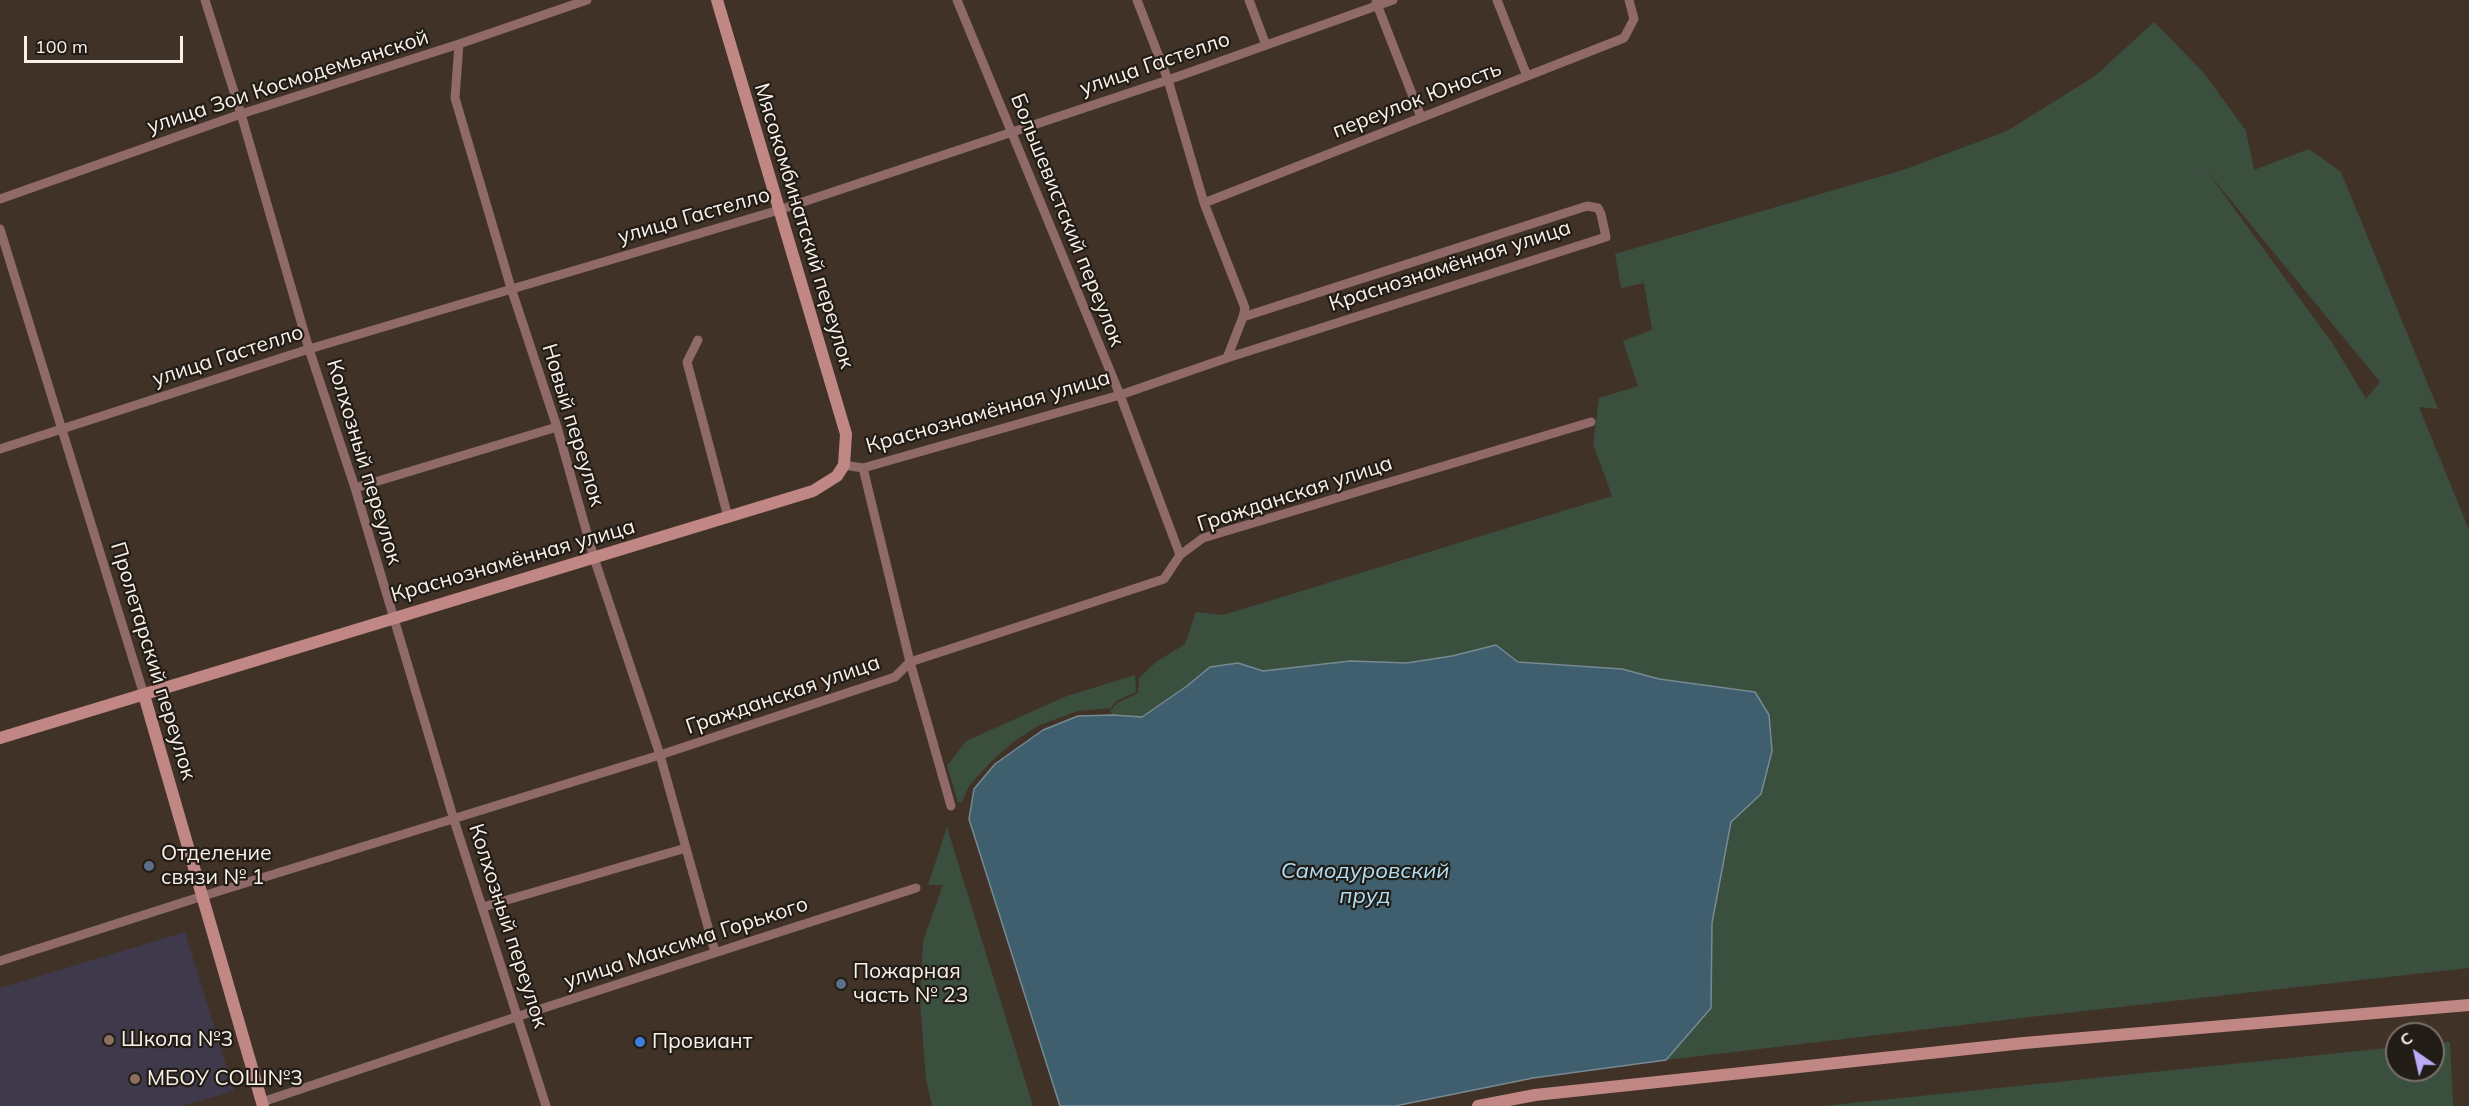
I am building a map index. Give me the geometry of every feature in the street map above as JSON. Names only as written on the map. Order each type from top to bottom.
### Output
[{"type":"main road","name":"Мясокомбинатский переулок","points":[[717,0],[846,434],[844,465]]},
{"type":"main road","name":"Краснознамённая улица","points":[[0,738],[392,617],[813,491],[837,476],[844,465]]},
{"type":"main road","name":"Пролетарский переулок","points":[[144,694],[263,1104]]},
{"type":"main road","points":[[1478,1106],[1535,1095],[2012,1044],[2469,1005]]},
{"type":"street","name":"Колхозный переулок","points":[[205,0],[242,114],[309,349],[355,488],[454,820],[519,1016],[546,1106]]},
{"type":"street","name":"улица Зои Космодемьянской","points":[[0,199],[242,114],[587,0]]},
{"type":"street","name":"Большевистский переулок","points":[[957,0],[1120,395],[1180,555]]},
{"type":"street","points":[[1137,0],[1168,80],[1204,203],[1245,308],[1227,358]]},
{"type":"street","points":[[1249,0],[1266,45]]},
{"type":"street","name":"улица Гастелло","points":[[0,449],[309,349],[779,210],[1168,80],[1376,3],[1393,0]]},
{"type":"street","points":[[1497,0],[1527,76]]},
{"type":"street","name":"переулок Юность","points":[[1204,203],[1624,38],[1634,19],[1629,0]]},
{"type":"street","points":[[1376,3],[1422,117]]},
{"type":"street","name":"Новый переулок","points":[[459,44],[455,98],[594,558],[660,755],[715,952]]},
{"type":"street","name":"Краснознамённая улица","points":[[844,465],[863,468],[1120,395],[1227,358],[1606,237],[1601,214],[1598,208],[1587,206],[1243,317]]},
{"type":"street","name":"Пролетарский переулок","points":[[0,229],[144,694]]},
{"type":"street","points":[[698,340],[687,362],[728,518]]},
{"type":"street","name":"Гражданская улица","points":[[0,961],[660,755],[895,677],[910,662],[1164,579],[1180,555],[1203,538],[1591,422]]},
{"type":"street","points":[[355,488],[556,427]]},
{"type":"street","points":[[863,468],[910,662],[951,806]]},
{"type":"street","points":[[483,908],[686,848]]},
{"type":"street","name":"улица Максима Горького","points":[[263,1104],[519,1016],[915,888]]},
{"type":"shaded area","name":"Школа №3","points":[[185,932],[234,1091],[182,1106],[0,1106],[0,988]]},
{"type":"green space","points":[[2154,22],[2204,73],[2246,131],[2254,170],[2309,149],[2341,172],[2438,409],[2419,407],[2469,530],[2469,968],[1666,1060],[1711,1008],[1712,923],[1731,822],[1761,794],[1701,686],[1659,679],[1622,669],[1518,662],[1496,645],[1452,656],[1407,663],[1350,661],[1263,671],[1238,663],[1210,667],[1187,686],[1141,717],[1113,715],[1110,711],[1117,703],[1138,693],[1139,678],[1156,662],[1185,644],[1196,612],[1223,615],[1612,496],[1593,444],[1599,398],[1638,386],[1623,341],[1652,330],[1644,283],[1621,288],[1615,254],[1906,169],[2007,131],[2095,76]],"holes":[[[2206,170],[2380,382],[2366,399],[2333,344]]]},
{"type":"green space","points":[[1135,675],[1136,692],[1116,701],[1111,708],[1078,711],[1040,725],[1013,742],[969,786],[962,802],[958,802],[947,766],[966,741],[1067,696]]},
{"type":"green space","points":[[947,827],[1033,1106],[932,1106],[926,1079],[920,1001],[923,941],[943,885],[928,885]]},
{"type":"green space","points":[[2450,1042],[2453,1106],[1823,1106],[2385,1048],[2385,1082],[2445,1082],[2445,1043]]},
{"type":"water","name":"Самодуровский пруд","points":[[1496,645],[1518,662],[1622,669],[1659,679],[1755,692],[1769,715],[1772,751],[1761,794],[1731,822],[1712,923],[1711,1008],[1666,1060],[1533,1078],[1395,1106],[1060,1106],[969,819],[974,789],[995,764],[1043,730],[1078,716],[1142,717],[1210,667],[1238,663],[1263,671],[1350,661],[1407,663],[1452,656]]},
{"type":"place","name":"Отделение связи № 1","points":[[149,866]]},
{"type":"place","name":"Пожарная часть № 23","points":[[841,984]]},
{"type":"place","name":"Школа №3","points":[[109,1040]]},
{"type":"place","name":"Провиант","points":[[640,1042]]},
{"type":"place","name":"МБОУ СОШ№3","points":[[135,1079]]}]
